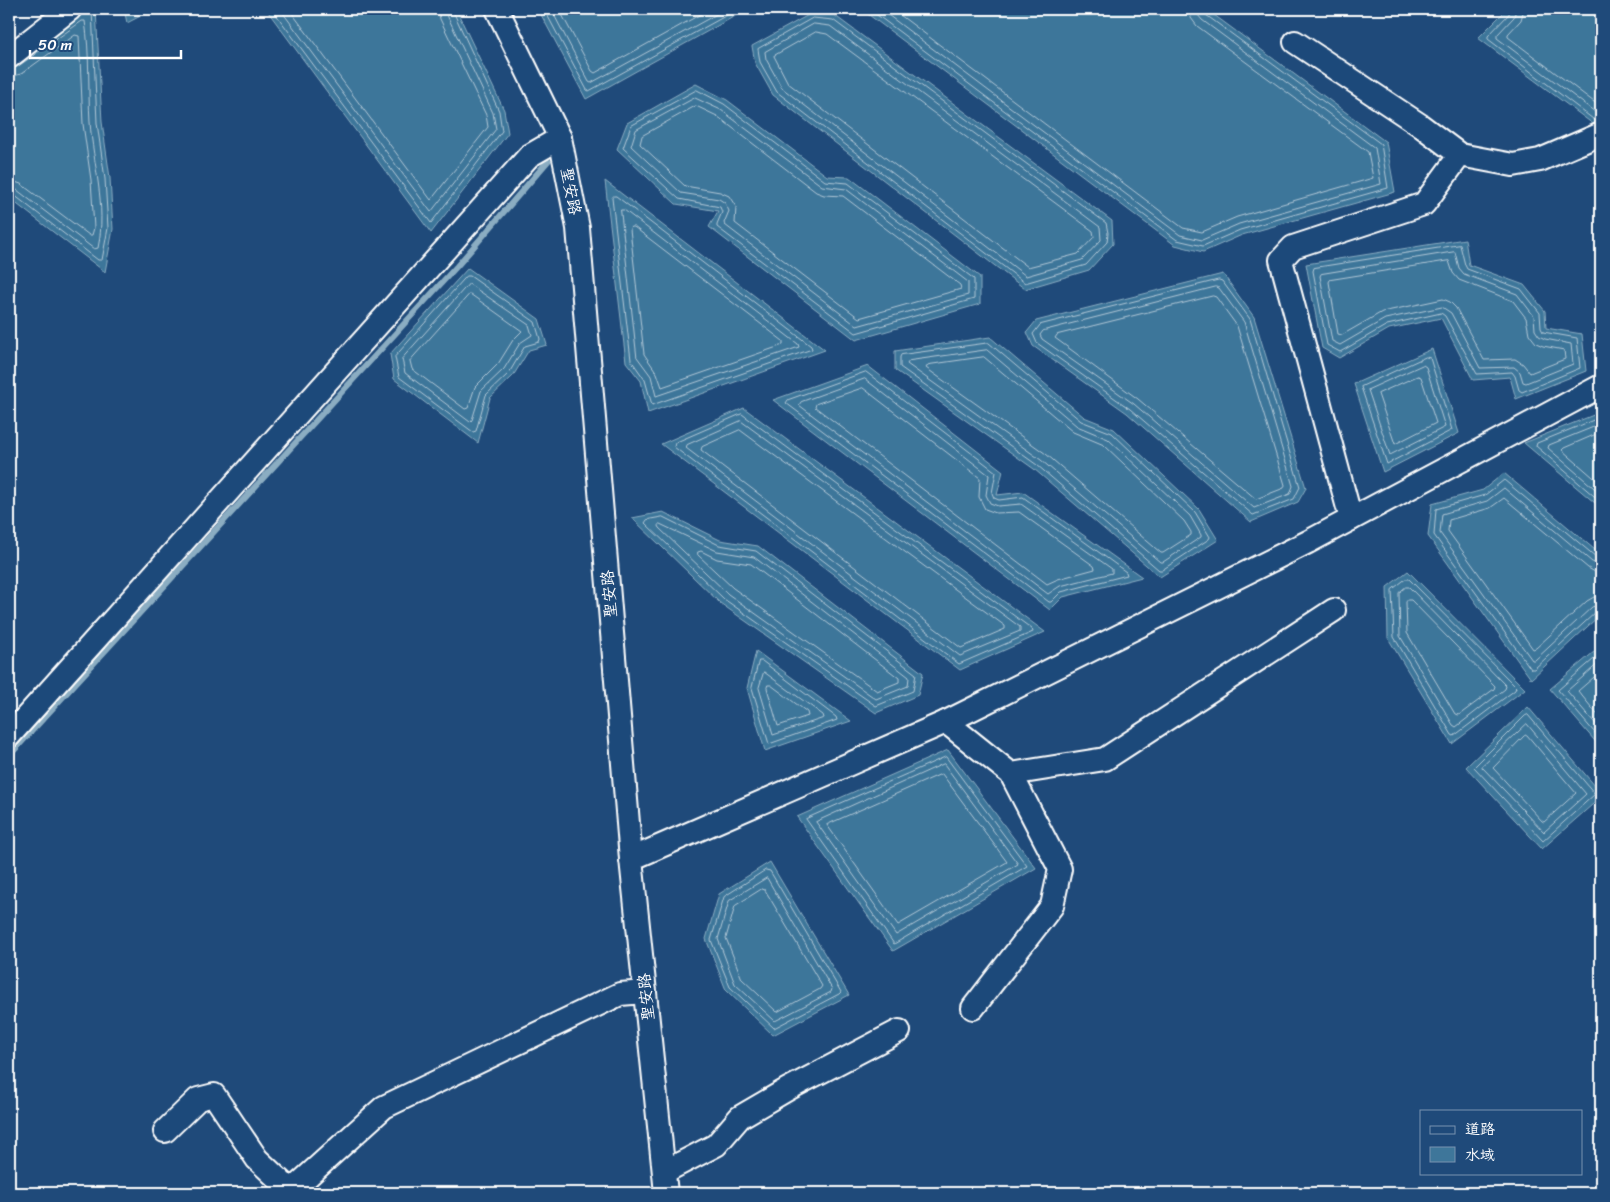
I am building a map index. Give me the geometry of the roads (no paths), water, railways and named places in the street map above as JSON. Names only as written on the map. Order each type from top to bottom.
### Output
[{"type":"street","points":[[9,56],[70,9]]},
{"type":"street","name":"聖安路","points":[[497,9],[560,138],[578,228],[631,859],[665,1183]]},
{"type":"street","points":[[1295,42],[1420,124],[1460,155],[1513,164],[1540,160],[1601,134]]},
{"type":"street","points":[[9,736],[529,156],[560,138]]},
{"type":"street","points":[[1351,518],[1281,260],[1293,247],[1424,204],[1460,155]]},
{"type":"street","points":[[631,859],[946,722],[1308,542],[1601,386]]},
{"type":"street","points":[[1011,774],[1105,759],[1334,610]]},
{"type":"street","points":[[946,722],[1011,774],[1060,869],[1052,906],[973,1008]]},
{"type":"street","points":[[165,1131],[198,1099],[214,1095],[257,1159],[290,1192],[384,1108],[620,994],[645,992]]},
{"type":"street","points":[[665,1183],[716,1145],[740,1118],[788,1089],[899,1031]]},
{"type":"water","points":[[79,9],[96,9],[102,122],[110,178],[113,229],[105,272],[9,198],[9,59]]},
{"type":"water","points":[[124,9],[154,9],[127,23]]},
{"type":"water","points":[[266,9],[456,9],[504,110],[508,133],[431,233]]},
{"type":"water","points":[[538,9],[746,9],[586,99]]},
{"type":"water","points":[[861,9],[1206,9],[1386,142],[1395,192],[1242,235],[1203,252],[1175,245]]},
{"type":"water","points":[[1507,9],[1601,9],[1601,124],[1593,124],[1478,38]]},
{"type":"water","points":[[812,13],[834,15],[1112,221],[1113,244],[1089,270],[1025,289],[773,95],[755,63],[752,46]]},
{"type":"water","points":[[696,84],[727,100],[827,176],[849,177],[980,277],[980,304],[856,340],[709,227],[718,211],[676,204],[617,149],[627,123]]},
{"type":"water","points":[[605,181],[825,350],[648,413],[641,381],[626,362]]},
{"type":"water","points":[[1465,239],[1469,265],[1524,285],[1545,311],[1546,328],[1582,334],[1586,371],[1516,399],[1510,377],[1473,380],[1441,318],[1389,329],[1339,358],[1322,348],[1306,264]]},
{"type":"water","points":[[468,268],[539,319],[547,345],[529,350],[513,376],[490,398],[478,443],[394,379],[390,354]]},
{"type":"water","points":[[1223,274],[1254,317],[1306,488],[1298,502],[1251,522],[1127,413],[1033,346],[1027,332],[1036,321]]},
{"type":"water","points":[[990,337],[1084,417],[1114,429],[1199,509],[1218,540],[1160,577],[1034,469],[895,370],[895,351]]},
{"type":"water","points":[[1432,349],[1459,433],[1383,472],[1354,384]]},
{"type":"water","points":[[868,366],[1003,471],[997,495],[1023,492],[1142,577],[1063,597],[1050,610],[773,400]]},
{"type":"water","points":[[744,408],[1045,632],[960,670],[661,444]]},
{"type":"water","points":[[1601,412],[1601,508],[1524,443]]},
{"type":"water","points":[[1504,473],[1601,555],[1601,614],[1531,679],[1428,536],[1432,504],[1483,490]]},
{"type":"water","points":[[663,512],[720,540],[758,546],[923,673],[918,695],[876,713],[720,603],[632,518]]},
{"type":"water","points":[[1408,571],[1525,689],[1452,744],[1388,638],[1387,587]]},
{"type":"water","points":[[1601,646],[1601,748],[1550,689]]},
{"type":"water","points":[[756,651],[851,721],[765,751],[747,688]]},
{"type":"water","points":[[1528,707],[1601,793],[1601,797],[1542,849],[1466,767]]},
{"type":"water","points":[[948,750],[1036,868],[893,951],[797,817]]},
{"type":"water","points":[[770,862],[849,995],[773,1035],[726,990],[706,939],[719,894]]},
{"type":"waterway","points":[[9,756],[457,266],[548,161]]}]
